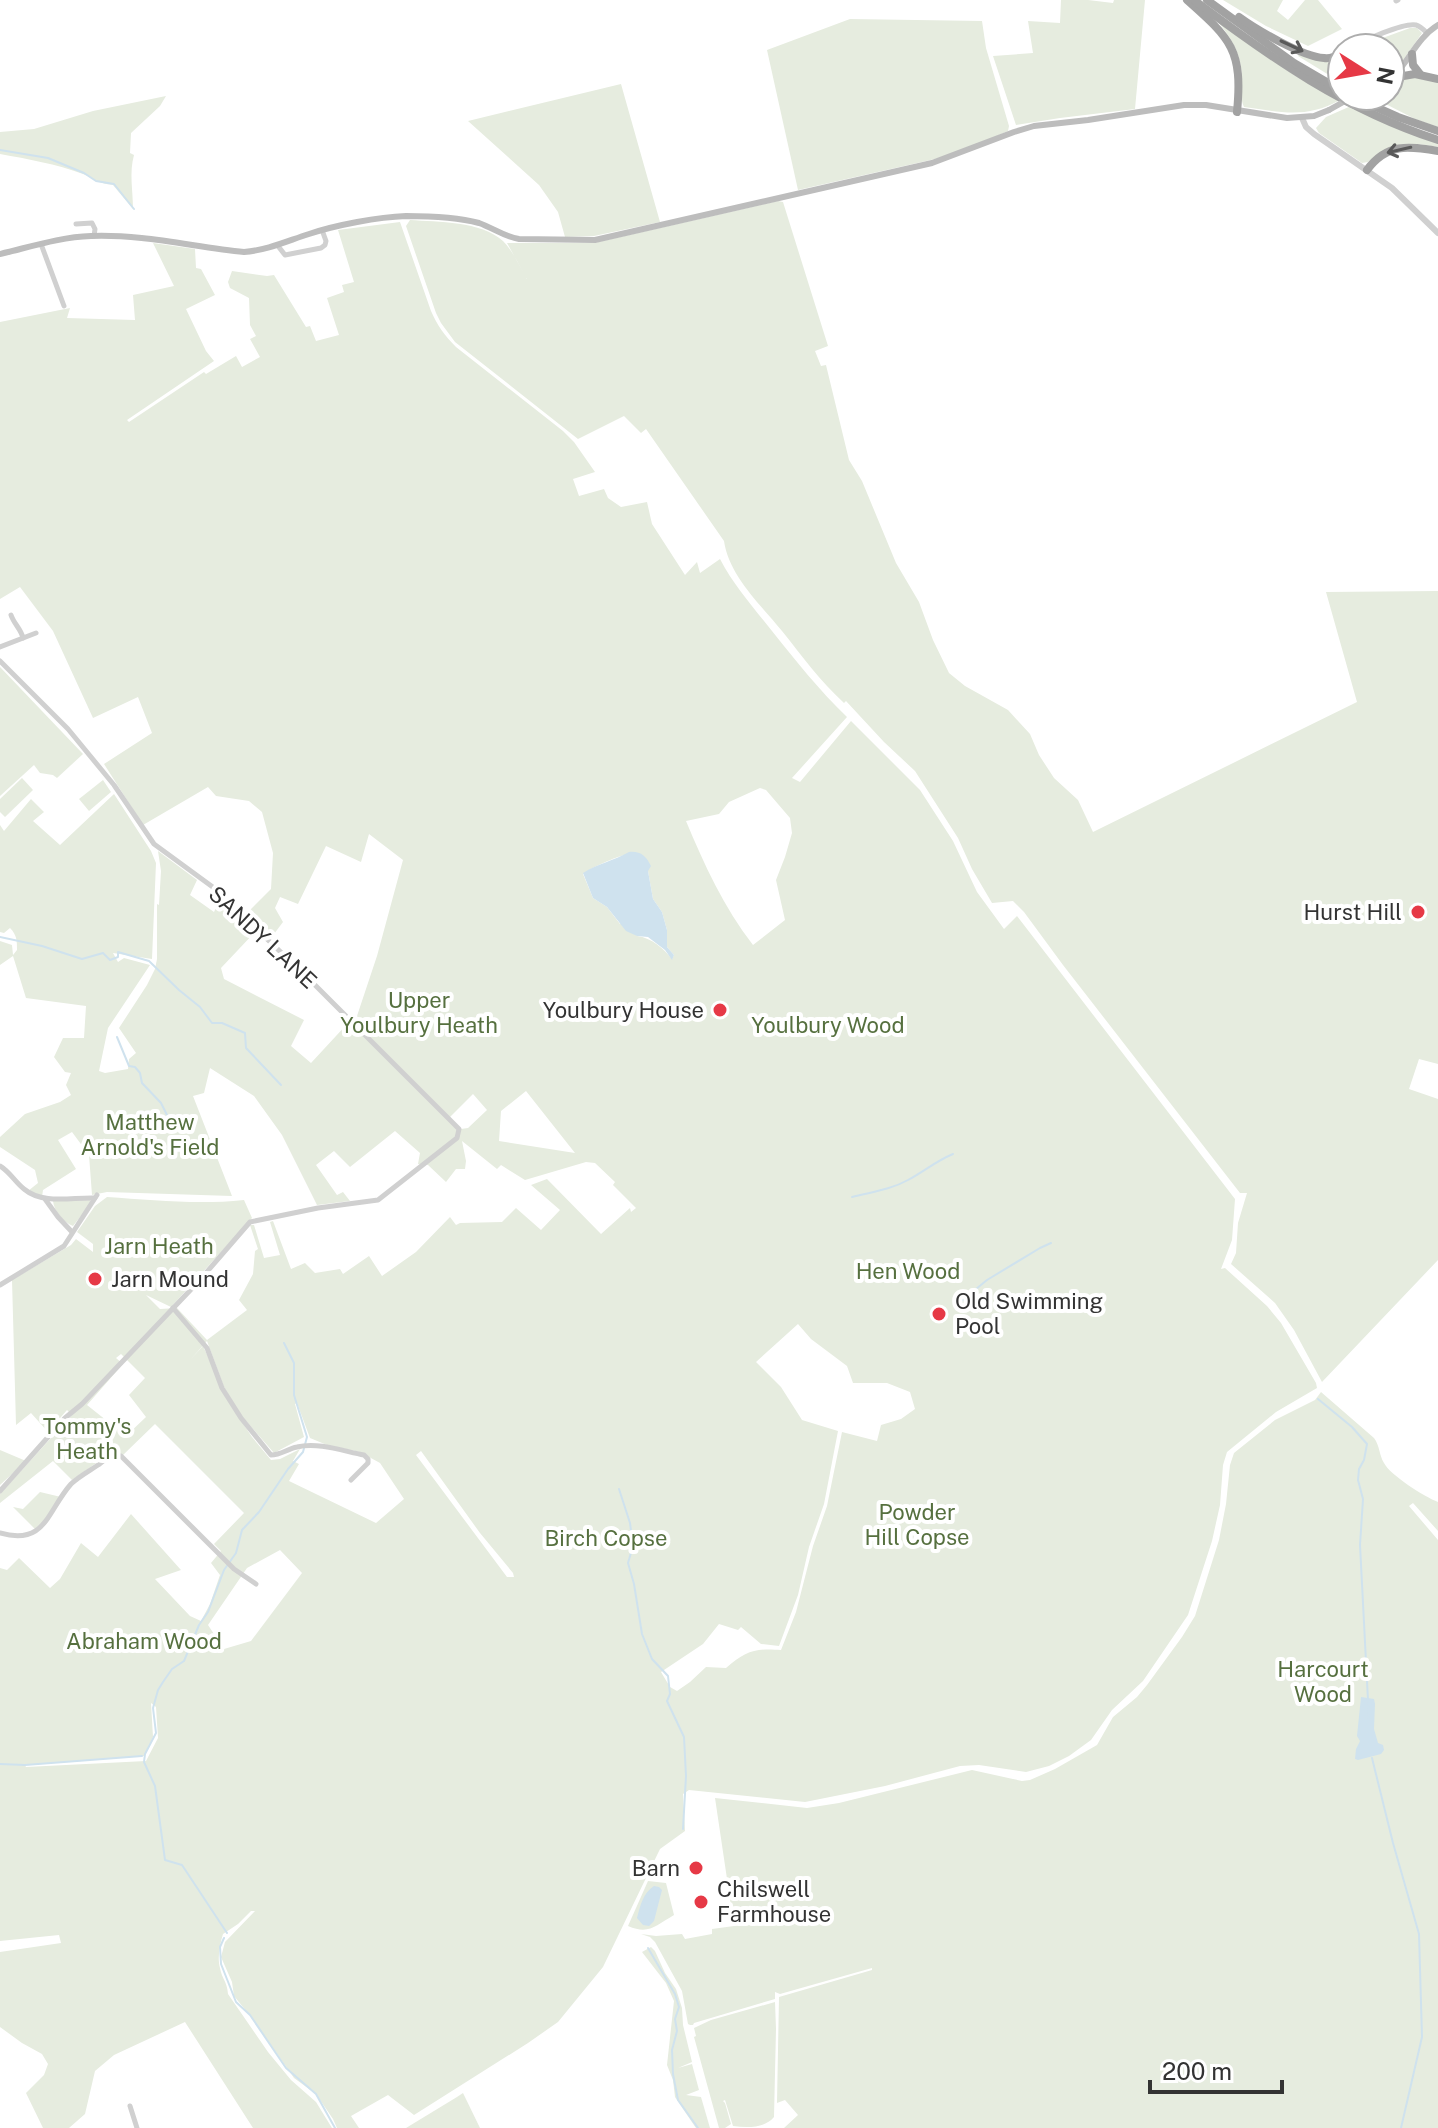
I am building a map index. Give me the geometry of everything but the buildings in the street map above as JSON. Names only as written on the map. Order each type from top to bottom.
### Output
[{"type":"highway","points":[[1187,0],[1218,27],[1232,48],[1239,76],[1237,112]]},
{"type":"highway","points":[[1194,0],[1322,89],[1365,112],[1438,140]]},
{"type":"highway","points":[[1209,0],[1265,33],[1326,58]]},
{"type":"highway","points":[[1209,0],[1294,63],[1326,82]]},
{"type":"highway","points":[[1412,54],[1413,65],[1420,74]]},
{"type":"highway","points":[[1406,75],[1420,74],[1438,79]]},
{"type":"highway","points":[[1387,112],[1438,131]]},
{"type":"highway","points":[[1367,170],[1377,158],[1394,149],[1410,147],[1438,151]]},
{"type":"main road","points":[[1406,61],[1427,33],[1438,25]]},
{"type":"main road","points":[[0,254],[94,236],[130,237],[244,252],[267,250],[322,230],[402,216],[471,221],[519,239],[595,240],[932,163],[1034,126],[1184,105],[1206,105],[1287,118],[1314,116],[1326,111]]},
{"type":"street","points":[[1390,32],[1411,25],[1419,26],[1427,33]]},
{"type":"street","points":[[1302,118],[1314,134],[1407,201],[1438,233]]},
{"type":"street","points":[[76,224],[92,223],[94,236]]},
{"type":"street","points":[[278,246],[285,255],[321,248],[326,241],[322,230]]},
{"type":"street","points":[[41,244],[64,306]]},
{"type":"street","points":[[11,615],[23,638]]},
{"type":"street","points":[[0,647],[36,633]]},
{"type":"street","name":"SANDY LANE","points":[[0,661],[77,740],[114,785],[154,844],[225,896],[459,1129],[459,1135],[378,1200],[250,1222],[173,1308]]},
{"type":"street","points":[[0,1166],[37,1199],[96,1196],[64,1246],[0,1285]]},
{"type":"street","points":[[45,1199],[72,1232]]},
{"type":"street","points":[[0,1491],[65,1418],[173,1308],[207,1348],[222,1388],[271,1455],[296,1447],[317,1446],[364,1455],[368,1463],[351,1480]]},
{"type":"street","points":[[0,1533],[12,1537],[29,1536],[42,1527],[72,1483],[112,1455],[121,1456],[234,1569],[256,1584]]},
{"type":"street","points":[[130,2106],[137,2128]]},
{"type":"green space","points":[[1061,0],[1113,3],[1114,0],[1145,0],[1135,109],[1016,125],[993,56],[1033,53],[1028,21],[1060,23]]},
{"type":"green space","points":[[1223,0],[1283,0],[1277,11],[1288,20],[1305,0],[1318,0],[1342,29],[1326,32],[1326,37],[1308,46],[1266,26]]},
{"type":"green space","points":[[850,19],[982,21],[1008,131],[935,159],[798,190],[767,50]]},
{"type":"green space","points":[[1218,22],[1292,74],[1326,93],[1326,107],[1304,112],[1244,107],[1242,73],[1233,43]]},
{"type":"green space","points":[[1417,28],[1422,33],[1406,56],[1406,32],[1399,32]]},
{"type":"green space","points":[[1299,52],[1326,55],[1326,73],[1298,56]]},
{"type":"green space","points":[[1406,79],[1438,82],[1438,127],[1401,112],[1406,112]]},
{"type":"green space","points":[[621,84],[660,222],[594,236],[565,237],[558,212],[539,185],[468,121]]},
{"type":"green space","points":[[166,96],[160,106],[131,133],[130,153],[134,155],[131,175],[133,209],[113,185],[63,167],[0,154],[0,132],[34,129],[93,111]]},
{"type":"green space","points":[[1337,112],[1366,112],[1438,142],[1438,147],[1401,145],[1362,163],[1319,133],[1316,128],[1326,117]]},
{"type":"green space","points":[[783,202],[828,346],[815,351],[821,366],[826,365],[849,460],[862,481],[896,563],[919,602],[949,673],[965,686],[1008,710],[1030,734],[1054,778],[1078,800],[1093,832],[1357,702],[1326,592],[1438,591],[1438,1064],[1419,1059],[1409,1089],[1438,1099],[1438,1260],[1322,1382],[1294,1330],[1275,1303],[1231,1264],[1236,1253],[1238,1223],[1247,1193],[1240,1193],[1024,912],[1013,901],[992,903],[958,838],[915,771],[846,701],[844,703],[827,686],[747,589],[732,566],[724,541],[646,429],[641,433],[624,416],[578,439],[455,342],[436,313],[406,226],[410,220],[471,226],[494,234],[515,257],[507,243],[594,243]]},
{"type":"green space","points":[[400,222],[431,311],[445,334],[456,347],[563,431],[595,472],[573,479],[579,496],[604,489],[608,498],[621,507],[647,502],[652,524],[685,575],[697,562],[700,573],[720,559],[738,588],[781,642],[847,717],[792,778],[800,782],[851,721],[920,790],[953,841],[977,892],[1004,929],[1017,916],[1235,1199],[1232,1240],[1221,1269],[1225,1268],[1281,1323],[1317,1388],[1276,1412],[1227,1452],[1212,1541],[1188,1615],[1143,1681],[1112,1710],[1091,1740],[1069,1756],[1026,1772],[979,1765],[960,1766],[885,1786],[805,1802],[689,1790],[683,1794],[685,1831],[660,1849],[603,1967],[558,2022],[414,2115],[388,2095],[351,2116],[359,2128],[337,2128],[316,2094],[294,2078],[234,1996],[232,1982],[221,1957],[225,1942],[255,1911],[251,1911],[223,1934],[219,1964],[228,1994],[268,2052],[291,2080],[316,2102],[332,2128],[253,2128],[185,2022],[114,2055],[95,2071],[85,2114],[69,2128],[43,2128],[26,2093],[44,2075],[48,2064],[42,2054],[0,2027],[0,1952],[61,1943],[59,1935],[0,1941],[0,1568],[7,1570],[19,1558],[50,1588],[60,1579],[81,1543],[98,1557],[131,1514],[181,1570],[155,1579],[190,1616],[201,1621],[220,1575],[211,1563],[221,1551],[214,1544],[244,1513],[155,1424],[123,1455],[109,1454],[72,1480],[53,1461],[0,1503],[0,1494],[72,1415],[67,1410],[48,1432],[31,1413],[16,1425],[12,1280],[76,1239],[93,1252],[93,1244],[77,1232],[95,1206],[107,1197],[192,1202],[244,1200],[252,1218],[171,1307],[146,1295],[160,1309],[177,1308],[207,1340],[247,1310],[239,1300],[253,1274],[255,1251],[258,1249],[250,1225],[254,1225],[264,1258],[280,1255],[270,1222],[273,1221],[291,1269],[305,1263],[315,1273],[340,1269],[343,1274],[369,1256],[382,1276],[416,1252],[450,1217],[456,1225],[502,1222],[516,1208],[541,1230],[560,1210],[531,1185],[547,1179],[601,1234],[630,1208],[631,1212],[636,1208],[595,1163],[586,1162],[525,1180],[501,1165],[497,1169],[462,1141],[465,1169],[456,1169],[446,1182],[428,1165],[418,1164],[420,1153],[395,1131],[350,1167],[334,1151],[316,1165],[337,1195],[343,1192],[350,1201],[317,1205],[282,1135],[254,1096],[210,1068],[204,1093],[193,1096],[232,1196],[107,1192],[92,1195],[89,1155],[72,1132],[58,1140],[76,1169],[43,1190],[42,1197],[28,1191],[38,1183],[35,1170],[0,1147],[0,1137],[25,1114],[71,1095],[66,1085],[71,1073],[65,1072],[54,1057],[63,1038],[84,1038],[86,1006],[26,998],[13,956],[0,965],[0,941],[12,945],[13,955],[17,950],[16,938],[10,928],[4,933],[0,932],[0,825],[4,831],[31,799],[44,812],[33,821],[60,845],[114,794],[151,851],[156,863],[152,959],[113,953],[118,962],[124,958],[150,965],[108,1028],[99,1071],[105,1073],[128,1069],[129,1059],[136,1053],[119,1028],[155,969],[161,871],[158,851],[197,880],[190,895],[214,912],[221,897],[242,918],[271,889],[273,853],[262,812],[249,801],[216,796],[208,787],[143,825],[104,764],[152,733],[138,697],[93,718],[53,631],[20,587],[0,599],[0,322],[70,308],[67,318],[135,320],[133,295],[174,286],[153,243],[195,249],[196,268],[201,269],[215,295],[186,309],[214,361],[127,420],[129,422],[204,372],[206,374],[236,356],[242,367],[260,357],[250,339],[256,336],[250,325],[249,298],[230,288],[228,282],[232,271],[274,275],[306,327],[310,326],[316,341],[339,335],[327,298],[344,292],[342,285],[354,282],[338,230]],"holes":[[[760,788],[766,790],[790,818],[792,833],[776,880],[785,920],[753,945],[715,885],[686,821],[719,814],[729,802]],[[369,834],[403,860],[355,1022],[352,1027],[348,1023],[311,1063],[291,1046],[304,1020],[224,979],[221,968],[255,932],[271,938],[283,922],[275,908],[280,897],[298,904],[326,846],[361,862]],[[625,855],[648,871],[653,899],[662,912],[667,930],[667,947],[674,955],[672,959],[657,944],[637,936],[633,926],[638,921],[637,914],[630,903],[623,904],[621,912],[624,921],[620,924],[607,907],[593,898],[583,874]],[[526,1091],[575,1153],[499,1141],[501,1111]],[[473,1094],[487,1110],[468,1128],[461,1129],[450,1117]],[[798,1324],[811,1339],[847,1366],[853,1383],[887,1383],[910,1392],[915,1409],[901,1419],[881,1425],[877,1441],[842,1432],[827,1506],[796,1612],[781,1650],[751,1652],[726,1668],[706,1667],[677,1691],[670,1687],[661,1672],[703,1644],[719,1624],[738,1630],[741,1627],[761,1644],[779,1646],[798,1595],[809,1547],[824,1504],[838,1431],[802,1420],[781,1387],[756,1362]],[[207,1341],[224,1387],[240,1414],[274,1453],[304,1437],[297,1403],[310,1438],[360,1452],[380,1463],[404,1499],[376,1523],[289,1481],[299,1464],[293,1461],[300,1449],[271,1460],[230,1404],[203,1346],[190,1360]],[[121,1354],[145,1378],[129,1395],[146,1417],[126,1436],[87,1405],[123,1364],[116,1358]],[[421,1451],[514,1577],[507,1577],[416,1455]],[[280,1550],[302,1573],[251,1641],[224,1649],[208,1625],[247,1568]],[[151,1703],[156,1707],[158,1738],[146,1761],[25,1765],[144,1756],[153,1737]]]},
{"type":"green space","points":[[0,667],[83,754],[57,778],[40,773],[34,765],[0,796]]},
{"type":"green space","points":[[22,778],[33,790],[5,817],[0,812],[0,799]]},
{"type":"green space","points":[[103,780],[111,792],[89,811],[79,799]]},
{"type":"green space","points":[[53,1201],[92,1202],[73,1226],[60,1216]]},
{"type":"green space","name":"Harcourt Wood","points":[[1321,1392],[1374,1438],[1384,1463],[1393,1473],[1438,1502],[1438,1531],[1413,1503],[1409,1506],[1438,1540],[1438,2128],[784,2128],[798,2115],[785,2100],[777,2103],[779,1997],[872,1968],[780,1994],[775,1992],[775,1999],[688,2024],[682,1991],[655,1942],[641,1934],[682,1934],[685,1939],[712,1934],[712,1929],[734,1926],[715,1798],[807,1808],[972,1770],[1030,1780],[1097,1745],[1113,1717],[1147,1685],[1195,1616],[1219,1540],[1234,1453],[1275,1420],[1315,1400]]},
{"type":"green space","points":[[0,1450],[26,1461],[0,1485]]},
{"type":"green space","points":[[40,1492],[61,1497],[35,1529],[13,1507],[23,1509]]},
{"type":"green space","points":[[648,1881],[666,1883],[674,1915],[652,1928],[635,1929],[628,1926]]},
{"type":"green space","points":[[651,1947],[676,1989],[682,2008],[692,2062],[678,2068],[692,2064],[699,2090],[686,2095],[701,2097],[710,2128],[696,2128],[675,2097],[667,2065],[674,2001],[666,1983],[642,1952]]},
{"type":"green space","points":[[775,2002],[774,2117],[756,2126],[733,2126],[725,2100],[731,2124],[719,2128],[694,2028],[711,2020]]},
{"type":"green space","points":[[463,2093],[480,2128],[406,2128],[457,2097]]},
{"type":"water","points":[[629,852],[643,855],[651,866],[648,871],[653,899],[662,912],[667,930],[667,947],[674,955],[672,960],[648,937],[626,931],[607,907],[593,898],[583,873]]},
{"type":"water","points":[[1361,1697],[1374,1699],[1374,1729],[1378,1743],[1383,1745],[1384,1750],[1381,1754],[1358,1760],[1355,1759],[1360,1741],[1357,1736]]},
{"type":"water","points":[[654,1886],[662,1890],[654,1921],[649,1926],[643,1925],[637,1918],[639,1909]]},
{"type":"waterway","points":[[0,150],[48,158],[96,181],[114,184],[134,209]]},
{"type":"waterway","points":[[0,937],[82,959],[103,953],[110,960],[118,957],[118,952],[149,961],[200,1007],[212,1023],[222,1023],[245,1033],[246,1048],[281,1085]]},
{"type":"waterway","points":[[117,1037],[129,1066],[140,1073],[142,1083],[161,1103],[167,1115]]},
{"type":"waterway","points":[[852,1197],[901,1183],[953,1154]]},
{"type":"waterway","points":[[959,1303],[987,1280],[1051,1243]]},
{"type":"waterway","points":[[227,1933],[182,1865],[165,1860],[155,1786],[144,1762],[156,1733],[153,1708],[158,1690],[172,1669],[184,1661],[224,1570],[236,1553],[242,1530],[303,1452],[307,1437],[294,1395],[294,1363],[284,1343]]},
{"type":"waterway","points":[[1318,1399],[1367,1444],[1358,1480],[1363,1499],[1360,1545],[1369,1720]]},
{"type":"waterway","points":[[619,1489],[630,1523],[633,1546],[628,1563],[642,1634],[652,1659],[668,1676],[670,1694],[667,1701],[684,1737],[686,1776],[683,1829]]},
{"type":"waterway","points":[[0,1764],[25,1765],[142,1756]]},
{"type":"waterway","points":[[1372,1758],[1419,1934],[1422,2037],[1401,2128]]},
{"type":"waterway","points":[[224,1938],[220,1947],[221,1964],[236,2002],[250,2015],[286,2068],[316,2094],[335,2128]]},
{"type":"waterway","points":[[648,1948],[675,1994],[679,2007],[672,2050],[673,2074],[678,2100],[698,2128]]},
{"type":"place","name":"Hurst Hill","points":[[1418,912]]},
{"type":"place","name":"Youlbury House","points":[[720,1010]]},
{"type":"place","name":"Jarn Mound","points":[[95,1279]]},
{"type":"place","name":"Old Swimming Pool","points":[[939,1314]]},
{"type":"place","name":"Barn","points":[[696,1868]]},
{"type":"place","name":"Chilswell Farmhouse","points":[[701,1902]]},
{"type":"park label","name":"Upper Youlbury Heath","points":[[419,1012]]},
{"type":"park label","name":"Youlbury Wood","points":[[828,1025]]},
{"type":"park label","name":"Matthew Arnold's Field","points":[[150,1134]]},
{"type":"park label","name":"Jarn Heath","points":[[159,1246]]},
{"type":"park label","name":"Hen Wood","points":[[908,1271]]},
{"type":"park label","name":"Tommy's Heath","points":[[87,1438]]},
{"type":"park label","name":"Powder Hill Copse","points":[[917,1524]]},
{"type":"park label","name":"Birch Copse","points":[[606,1538]]},
{"type":"park label","name":"Abraham Wood","points":[[144,1641]]}]
